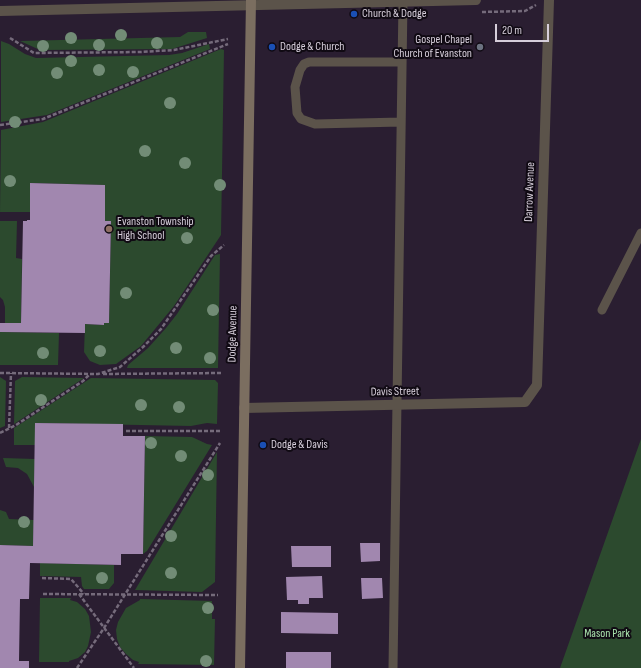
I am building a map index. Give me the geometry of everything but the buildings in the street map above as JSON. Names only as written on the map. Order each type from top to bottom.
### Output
[{"type":"main road","name":"Dodge Avenue","points":[[240,668],[251,3]]},
{"type":"street","points":[[0,11],[251,3],[476,0]]},
{"type":"street","name":"Darrow Avenue","points":[[537,385],[549,0]]},
{"type":"street","name":"Davis Street","points":[[244,408],[525,402],[537,385]]},
{"type":"lane","points":[[393,668],[403,2]]},
{"type":"lane","points":[[401,122],[315,124],[301,119],[297,113],[295,87],[300,70],[304,64],[309,62],[402,62]]},
{"type":"lane","points":[[602,310],[641,232]]},
{"type":"path","points":[[10,38],[34,53],[141,52],[174,50],[228,39]]},
{"type":"path","points":[[0,125],[43,119],[228,44]]},
{"type":"path","points":[[98,374],[120,367],[161,329],[211,256],[224,245]]},
{"type":"path","points":[[0,373],[222,373]]},
{"type":"path","points":[[9,428],[11,373]]},
{"type":"path","points":[[0,433],[83,381],[90,374]]},
{"type":"path","points":[[126,431],[221,431]]},
{"type":"path","points":[[77,668],[104,628],[220,443]]},
{"type":"path","points":[[42,578],[71,579],[84,594]]},
{"type":"path","points":[[43,594],[218,595]]},
{"type":"path","points":[[79,594],[134,668]]},
{"type":"green space","points":[[188,32],[206,32],[207,38],[172,49],[40,50],[20,41],[180,37]]},
{"type":"green space","points":[[1,41],[25,54],[36,58],[169,55],[182,53],[209,44],[210,49],[47,115],[1,122]]},
{"type":"green space","points":[[221,49],[224,50],[221,235],[174,306],[141,346],[116,364],[100,365],[90,361],[84,352],[85,324],[104,325],[104,323],[109,323],[111,221],[105,221],[105,185],[30,183],[30,212],[0,212],[1,130],[43,122]]},
{"type":"green space","points":[[0,221],[17,221],[16,258],[22,259],[21,323],[5,323],[5,307],[3,300],[0,297]]},
{"type":"green space","points":[[220,254],[218,368],[127,368],[128,365],[148,348],[166,328],[177,314],[215,255]]},
{"type":"green space","points":[[0,332],[59,333],[58,365],[0,365]]},
{"type":"green space","points":[[0,377],[6,381],[5,426],[0,428]]},
{"type":"green space","points":[[22,377],[84,378],[14,424],[15,381]]},
{"type":"green space","points":[[91,378],[215,380],[218,383],[217,424],[207,423],[191,426],[36,423],[35,445],[14,445],[14,428]]},
{"type":"green space","points":[[145,436],[192,437],[212,445],[147,551],[143,554]]},
{"type":"green space","name":"Mason Park","points":[[641,439],[641,668],[560,668]]},
{"type":"green space","points":[[217,452],[215,582],[202,592],[135,590]]},
{"type":"green space","points":[[3,458],[35,459],[34,487],[27,474],[18,468],[6,467]]},
{"type":"green space","points":[[0,510],[6,512],[9,519],[34,520],[33,546],[0,545]]},
{"type":"green space","points":[[40,563],[114,565],[114,583],[109,589],[84,589],[82,586],[81,577],[40,576]]},
{"type":"green space","points":[[40,598],[71,598],[70,600],[77,602],[85,609],[89,616],[91,632],[85,652],[78,658],[69,662],[39,662]]},
{"type":"green space","points":[[140,599],[212,601],[212,619],[215,619],[214,665],[138,664],[139,662],[133,660],[126,654],[120,647],[117,639],[116,630],[118,622],[126,608]]},
{"type":"place","name":"Church & Dodge","points":[[354,14]]},
{"type":"place","name":"Dodge & Church","points":[[272,47]]},
{"type":"place","name":"Gospel Chapel Church of Evanston","points":[[480,47]]},
{"type":"place","name":"Evanston Township High School","points":[[109,229]]},
{"type":"place","name":"Dodge & Davis","points":[[263,445]]}]
